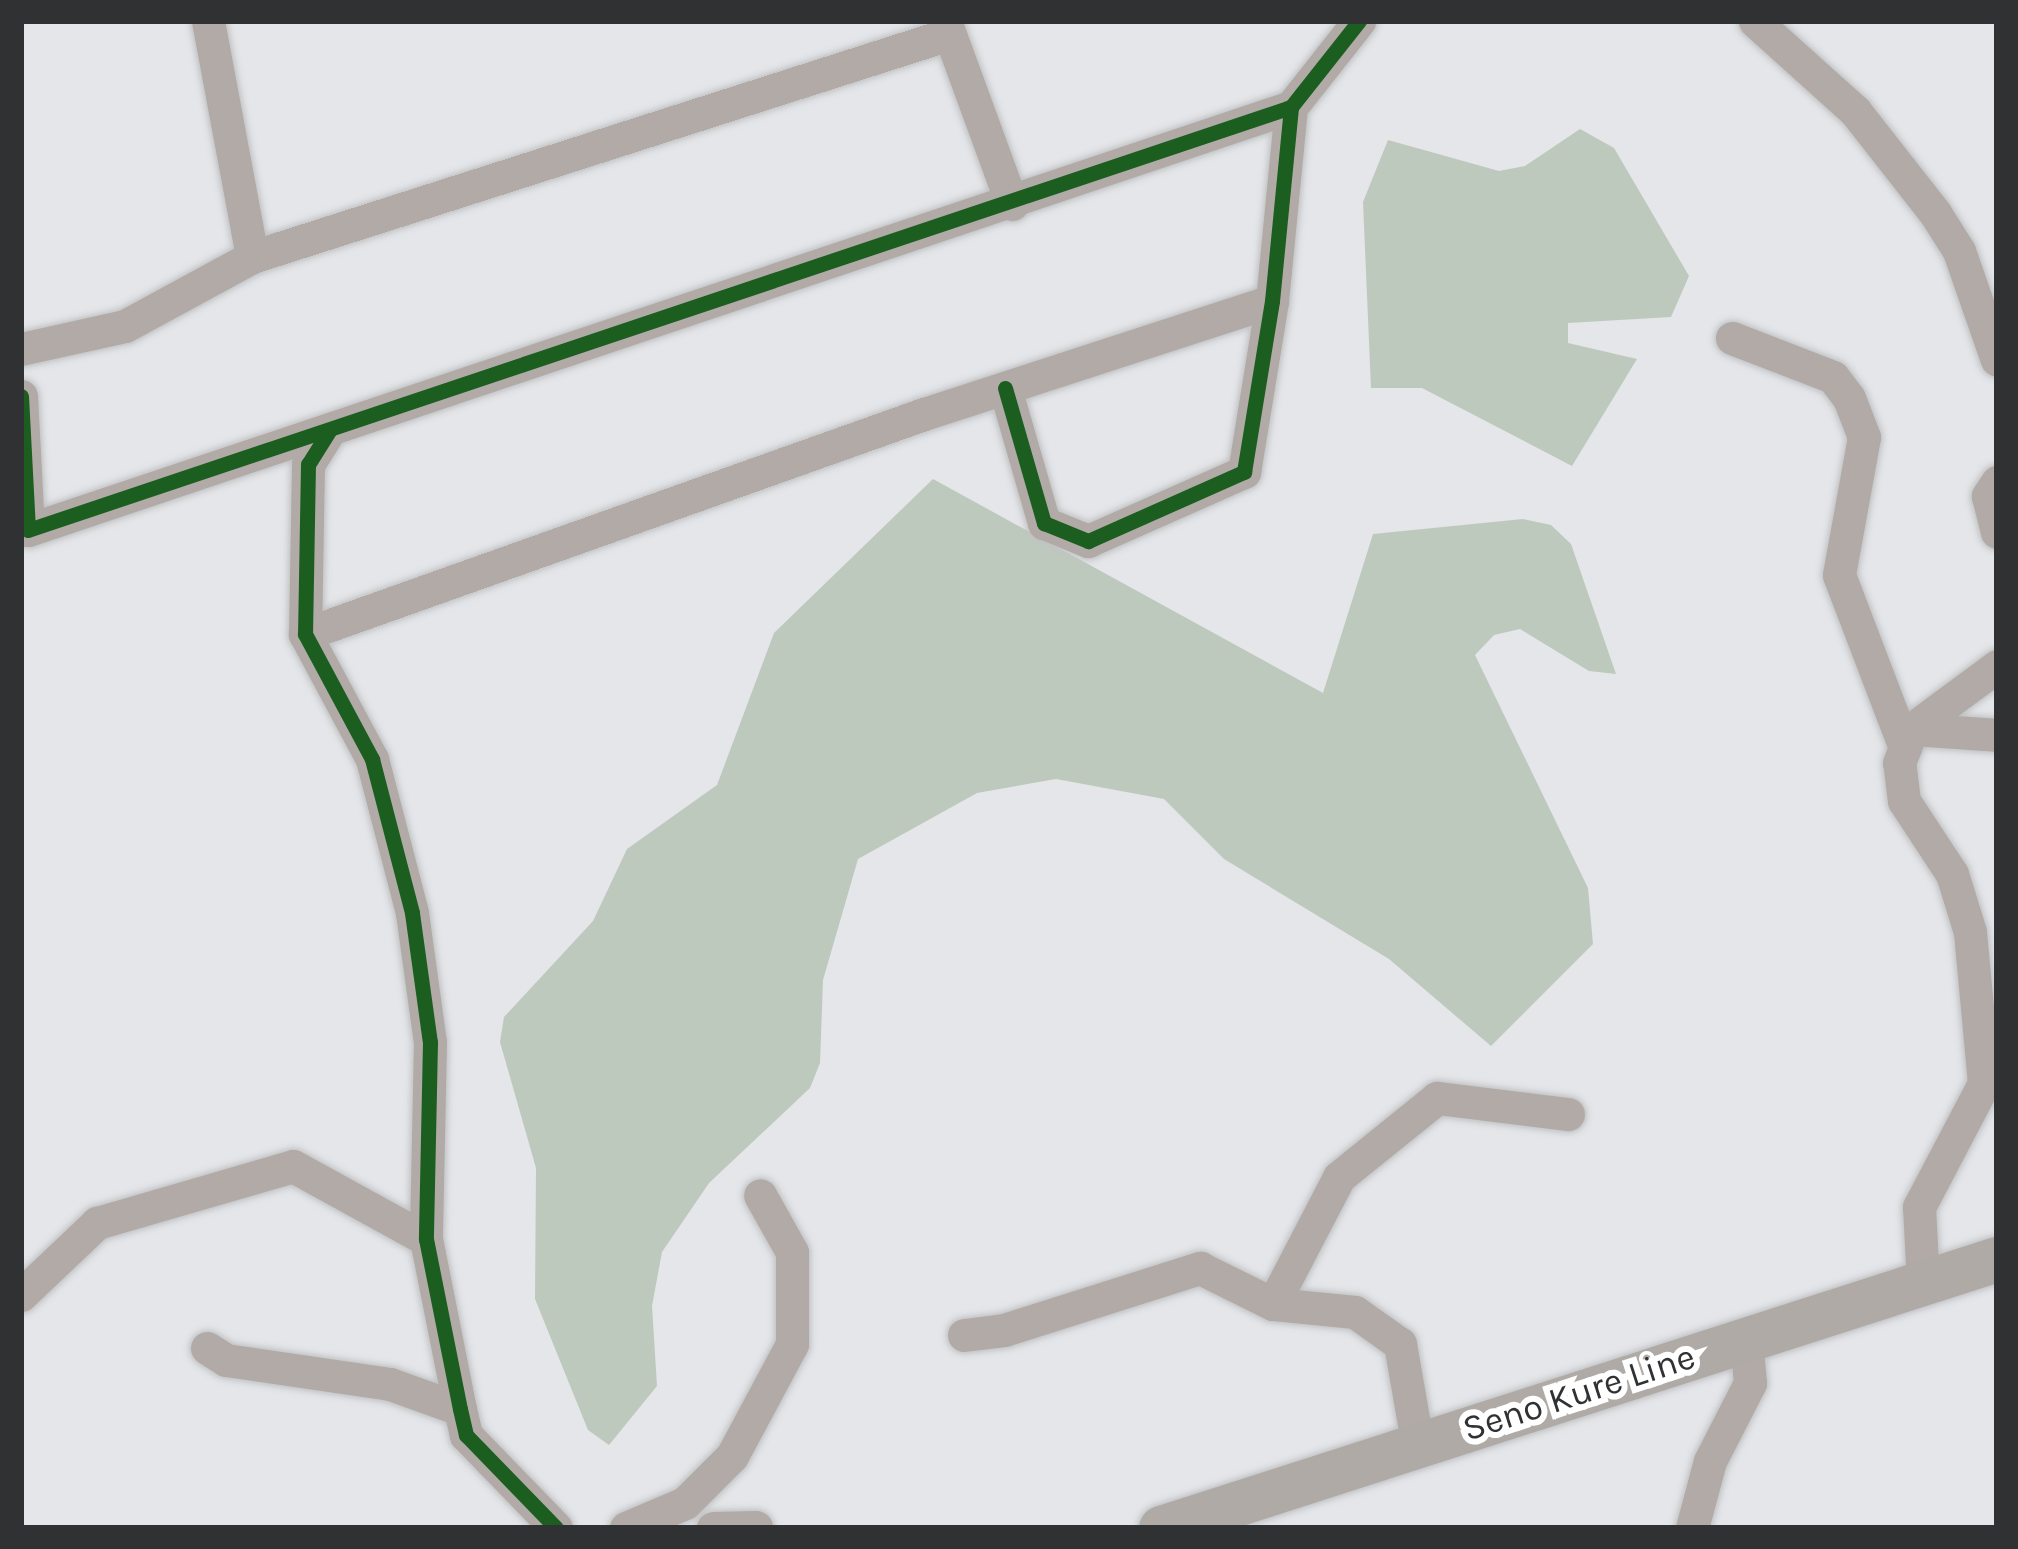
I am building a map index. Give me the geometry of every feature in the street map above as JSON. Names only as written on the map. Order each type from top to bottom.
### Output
[{"type":"main road","name":"Seno Kure Line","points":[[1161,1528],[1997,1259]]},
{"type":"street","points":[[208,21],[252,257]]},
{"type":"street","points":[[21,396],[28,530],[1012,204],[1291,106],[1360,21]]},
{"type":"street","points":[[1755,21],[1855,110],[1935,213],[1959,251],[1997,360]]},
{"type":"street","points":[[21,349],[125,326],[252,257],[947,27],[1012,204]]},
{"type":"street","points":[[1005,388],[1044,523],[1088,541],[1244,472],[1272,301],[1291,106]]},
{"type":"street","points":[[305,634],[1005,388],[1272,301]]},
{"type":"street","points":[[1732,338],[1833,377],[1849,398],[1864,437],[1839,575],[1908,738],[1904,801],[1952,874],[1970,932],[1984,1083],[1918,1207],[1923,1283]]},
{"type":"street","points":[[329,431],[308,464],[305,634],[372,759],[412,913],[430,1042],[427,1239],[460,1409],[466,1435],[556,1528]]},
{"type":"street","points":[[1997,482],[1988,496],[1997,532]]},
{"type":"street","points":[[1908,738],[1997,666]]},
{"type":"street","points":[[1908,738],[1997,735]]},
{"type":"street","points":[[1273,1304],[1340,1177],[1437,1098],[1568,1114]]},
{"type":"street","points":[[21,1295],[97,1223],[292,1166],[427,1239]]},
{"type":"street","points":[[626,1528],[685,1503],[732,1456],[792,1344],[791,1252],[760,1195]]},
{"type":"street","points":[[964,1335],[1004,1330],[1200,1268],[1273,1304],[1355,1312],[1400,1344],[1418,1447]]},
{"type":"street","points":[[1692,1528],[1711,1461],[1750,1383],[1746,1338]]},
{"type":"street","points":[[207,1348],[226,1360],[390,1384],[460,1409]]},
{"type":"street","points":[[713,1528],[756,1527]]},
{"type":"shaded area","points":[[1580,129],[1614,148],[1689,276],[1671,317],[1568,323],[1568,343],[1637,359],[1572,466],[1422,388],[1371,388],[1363,202],[1388,140],[1499,171],[1525,166]]},
{"type":"shaded area","points":[[933,479],[1323,693],[1373,534],[1523,519],[1551,525],[1571,544],[1616,674],[1589,671],[1520,629],[1494,635],[1475,655],[1588,888],[1593,944],[1491,1046],[1389,959],[1224,859],[1164,799],[1056,779],[977,793],[858,859],[823,980],[820,1063],[810,1088],[709,1183],[662,1252],[652,1306],[657,1386],[609,1445],[588,1430],[535,1299],[536,1168],[500,1042],[504,1017],[593,921],[627,849],[717,785],[774,633]]},
{"type":"cycle path","points":[[21,396],[28,530],[1291,107],[1359,21]]},
{"type":"cycle path","points":[[1005,388],[1044,523],[1088,541],[1244,472],[1272,301],[1291,107]]},
{"type":"cycle path","points":[[329,431],[308,464],[305,634],[372,759],[412,913],[430,1042],[426,1239],[460,1409],[466,1435],[556,1528]]}]
